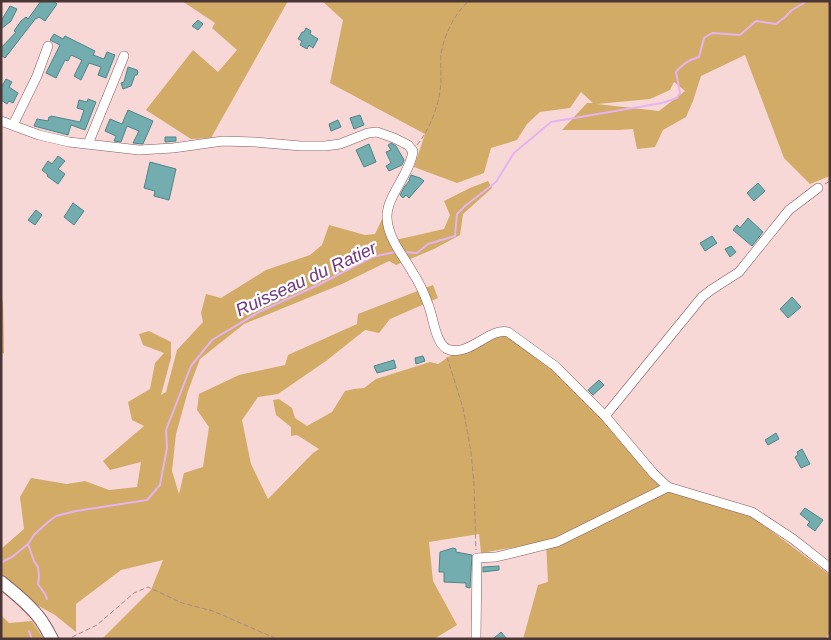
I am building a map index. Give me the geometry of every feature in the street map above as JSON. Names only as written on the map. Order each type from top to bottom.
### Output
[{"type":"main road","points":[[1,582],[41,620],[66,638]]},
{"type":"main road","points":[[41,620],[52,639]]},
{"type":"street","points":[[13,125],[37,76],[48,46]]},
{"type":"street","points":[[88,144],[124,56]]},
{"type":"street","points":[[1,121],[69,142],[140,150],[173,148],[223,141],[325,146],[340,144],[368,133],[377,132],[408,145],[413,151],[412,160],[389,205],[387,218],[396,246],[422,288],[429,305],[437,337],[442,344],[447,348],[462,349],[499,331],[508,332],[554,366],[605,416],[654,474],[668,487],[752,512],[794,539],[830,568]]},
{"type":"street","points":[[605,416],[702,298],[739,272],[789,210],[818,188]]},
{"type":"street","points":[[476,639],[477,558],[496,557],[557,542],[668,487]]},
{"type":"path","points":[[413,151],[422,140],[438,102],[441,56],[445,38],[460,10],[469,1]]},
{"type":"path","points":[[447,348],[446,357],[463,408],[471,452],[477,558]]},
{"type":"path","points":[[66,638],[97,625],[134,593],[148,587],[182,603],[212,610],[278,639]]},
{"type":"shaded area","points":[[182,1],[288,1],[211,138],[191,139],[146,110],[193,50],[218,72],[237,50],[212,28],[215,23]]},
{"type":"shaded area","points":[[322,1],[830,1],[830,176],[810,184],[784,158],[745,55],[701,76],[686,117],[663,130],[655,147],[637,149],[633,129],[562,130],[587,103],[593,103],[581,92],[570,108],[540,112],[527,124],[517,140],[491,148],[484,173],[457,183],[414,167],[425,134],[330,83],[343,20]],"holes":[[[674,82],[685,91],[659,111],[597,104],[650,99],[670,90]]]},
{"type":"shaded area","points":[[488,181],[492,188],[463,214],[460,235],[434,249],[396,265],[389,261],[342,284],[244,324],[200,359],[188,391],[176,434],[172,471],[179,494],[184,473],[203,467],[209,427],[197,410],[199,394],[239,375],[285,365],[288,355],[357,324],[358,314],[433,285],[438,298],[390,319],[379,333],[365,330],[326,361],[278,394],[258,397],[242,420],[251,464],[268,499],[319,449],[297,435],[291,436],[291,427],[276,415],[273,400],[279,399],[292,408],[295,418],[307,426],[332,412],[345,391],[364,388],[376,379],[430,362],[438,364],[453,354],[506,334],[553,367],[604,419],[666,489],[753,517],[830,575],[830,633],[825,639],[523,639],[538,585],[548,582],[546,542],[481,553],[479,534],[429,542],[433,581],[457,625],[434,639],[102,639],[151,590],[163,560],[121,570],[76,604],[76,632],[55,615],[28,600],[1,575],[1,549],[24,529],[20,497],[31,478],[67,484],[85,481],[109,490],[137,487],[141,462],[110,470],[103,461],[144,426],[132,420],[128,402],[150,389],[155,363],[164,353],[143,345],[139,334],[149,331],[171,342],[171,358],[161,395],[166,392],[177,350],[203,322],[201,313],[206,294],[221,298],[266,270],[310,255],[322,245],[329,225],[365,235],[375,234],[384,215],[391,241],[444,229],[450,215],[444,201]]},
{"type":"shaded area","points":[[3,299],[4,353],[1,354],[1,307]]},
{"type":"shaded area","points":[[1,615],[9,623],[32,621],[44,639],[1,639]]},
{"type":"building","points":[[41,1],[54,1],[57,4],[45,21],[39,17],[36,18],[5,58],[1,55],[1,48],[16,32],[14,31],[21,21],[26,17],[28,19]]},
{"type":"building","points":[[10,6],[17,9],[11,21],[1,29],[1,21]]},
{"type":"building","points":[[198,20],[203,24],[198,30],[192,26]]},
{"type":"building","points":[[306,28],[311,31],[310,34],[318,39],[313,48],[309,45],[307,49],[300,45],[302,41],[298,39]]},
{"type":"building","points":[[54,34],[63,39],[65,36],[95,51],[93,55],[104,59],[107,52],[115,55],[106,78],[98,75],[101,67],[89,63],[81,80],[74,76],[82,60],[71,55],[68,61],[65,60],[56,78],[46,73],[60,45],[50,40]]},
{"type":"building","points":[[128,67],[138,72],[131,86],[123,89],[121,83],[124,82]]},
{"type":"building","points":[[6,79],[12,82],[9,87],[18,93],[13,103],[9,101],[7,104],[1,100],[1,88]]},
{"type":"building","points":[[88,99],[96,102],[85,130],[71,125],[68,135],[34,126],[37,119],[48,121],[51,116],[80,122],[84,110],[77,108],[79,100],[87,102]]},
{"type":"building","points":[[128,110],[153,121],[143,144],[133,143],[139,131],[127,126],[121,142],[114,141],[116,136],[105,131],[110,119],[122,124]]},
{"type":"building","points":[[360,115],[364,125],[354,129],[350,118]]},
{"type":"building","points":[[338,120],[341,127],[331,131],[329,124]]},
{"type":"building","points":[[165,137],[176,137],[176,141],[165,142]]},
{"type":"building","points":[[391,143],[396,146],[404,160],[402,165],[389,171],[386,166],[391,163],[386,152],[391,150],[388,145]]},
{"type":"building","points":[[369,144],[376,162],[364,167],[356,150]]},
{"type":"building","points":[[58,156],[65,161],[58,169],[65,174],[58,184],[42,170],[48,161],[52,164]]},
{"type":"building","points":[[150,162],[176,169],[169,200],[154,196],[155,191],[144,188]]},
{"type":"building","points":[[411,175],[424,181],[409,198],[406,195],[403,198],[400,195],[410,180]]},
{"type":"building","points":[[758,183],[765,191],[754,201],[747,193]]},
{"type":"building","points":[[73,203],[84,211],[74,225],[64,217]]},
{"type":"building","points":[[36,210],[42,215],[35,225],[28,220]]},
{"type":"building","points":[[748,218],[763,232],[752,246],[733,230],[737,225],[740,228]]},
{"type":"building","points":[[712,236],[717,243],[705,251],[700,243]]},
{"type":"building","points":[[731,246],[736,252],[730,257],[725,249]]},
{"type":"building","points":[[792,297],[801,307],[788,318],[780,309]]},
{"type":"building","points":[[423,356],[425,361],[416,364],[415,358]]},
{"type":"building","points":[[394,360],[396,368],[377,373],[374,366]]},
{"type":"building","points":[[599,380],[604,385],[593,395],[588,390]]},
{"type":"building","points":[[776,433],[779,439],[768,445],[765,440]]},
{"type":"building","points":[[802,449],[810,464],[801,468],[795,457],[798,455],[797,452]]},
{"type":"building","points":[[805,508],[823,520],[815,531],[807,525],[810,522],[800,514]]},
{"type":"building","points":[[453,548],[456,549],[456,552],[472,555],[470,588],[466,587],[466,583],[444,582],[444,572],[439,572],[440,552]]},
{"type":"building","points":[[499,566],[499,570],[483,572],[483,567]]},
{"type":"building","points":[[501,632],[507,639],[493,639]]},
{"type":"waterway","name":"Ruisseau du Ratier","points":[[403,252],[417,253],[428,244],[455,236],[457,214],[496,182],[514,153],[551,122],[662,103],[677,98],[680,93],[676,72],[692,59],[699,57],[704,38],[712,33],[740,35],[756,21],[776,24],[792,10],[807,1]]},
{"type":"waterway","name":"Ruisseau du Ratier","points":[[2,562],[12,557],[28,544],[34,535],[56,516],[147,500],[160,485],[167,448],[166,430],[191,366],[212,340],[259,312],[320,284],[372,257],[395,252]]},
{"type":"waterway","points":[[28,544],[38,567],[38,584],[47,599]]},
{"type":"waterway","points":[[29,631],[32,639]]}]
